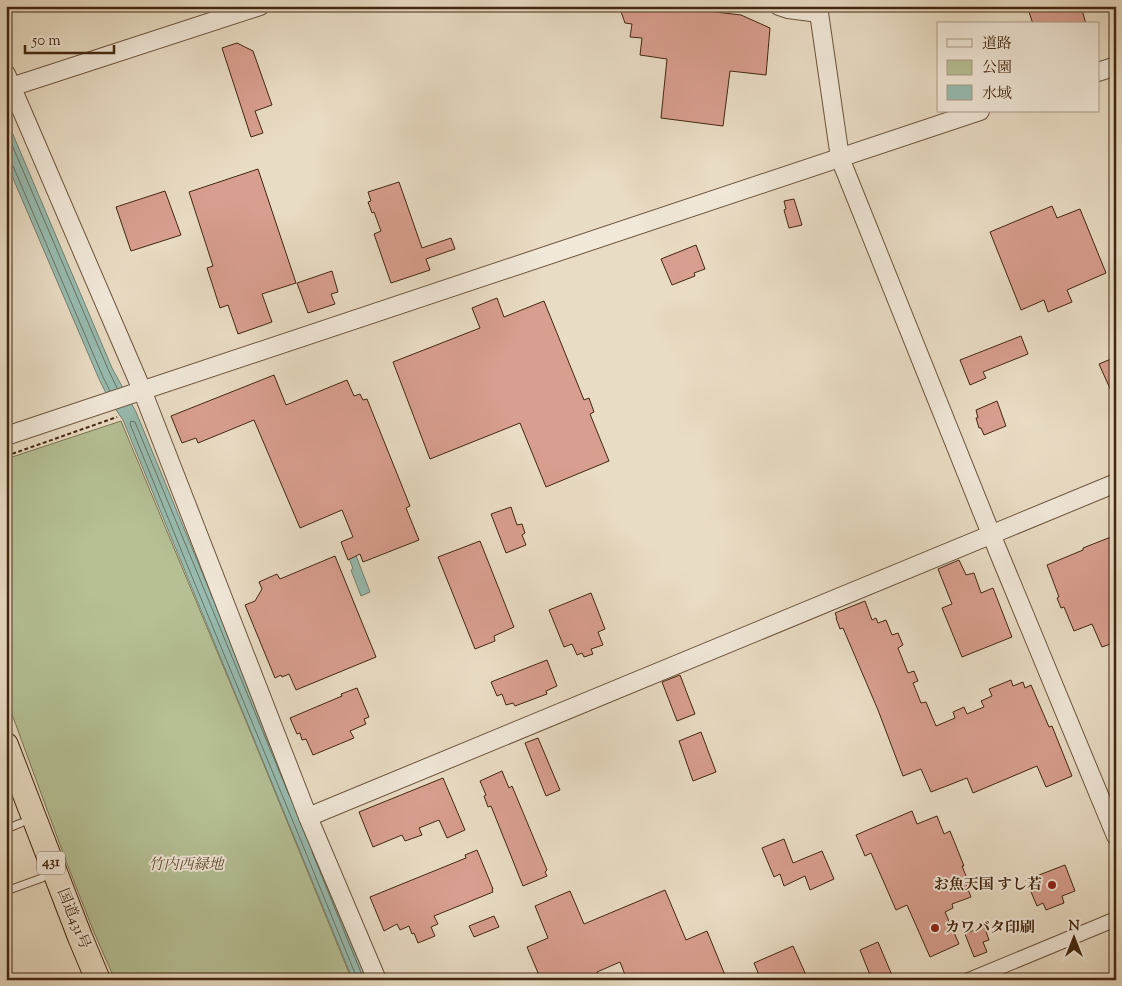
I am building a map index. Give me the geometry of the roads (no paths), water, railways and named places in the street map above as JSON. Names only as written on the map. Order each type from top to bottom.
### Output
[{"type":"highway","name":"国道431号","points":[[6,745],[98,980]]},
{"type":"highway","name":"国道431号","points":[[6,784],[14,826],[42,878],[82,980]]},
{"type":"street","points":[[260,6],[9,80],[124,401],[308,817],[377,980]]},
{"type":"street","points":[[779,6],[788,9],[819,9],[840,158],[991,534],[1116,836]]},
{"type":"street","points":[[1100,71],[1116,66]]},
{"type":"street","points":[[6,436],[124,401],[977,112]]},
{"type":"street","points":[[308,817],[1116,482]]},
{"type":"street","points":[[969,980],[1116,919]]},
{"type":"lane","points":[[6,891],[42,878]]},
{"type":"water","points":[[6,118],[112,368],[136,412],[370,980],[353,980],[123,420],[110,401],[99,379],[6,162]]},
{"type":"water","points":[[355,553],[370,592],[361,596],[351,570],[353,569],[348,555]]},
{"type":"place","name":"お魚天国 すし若","points":[[1052,885]]},
{"type":"place","name":"カワバタ印刷","points":[[935,928]]},
{"type":"park label","name":"竹内西緑地","points":[[186,865]]}]
